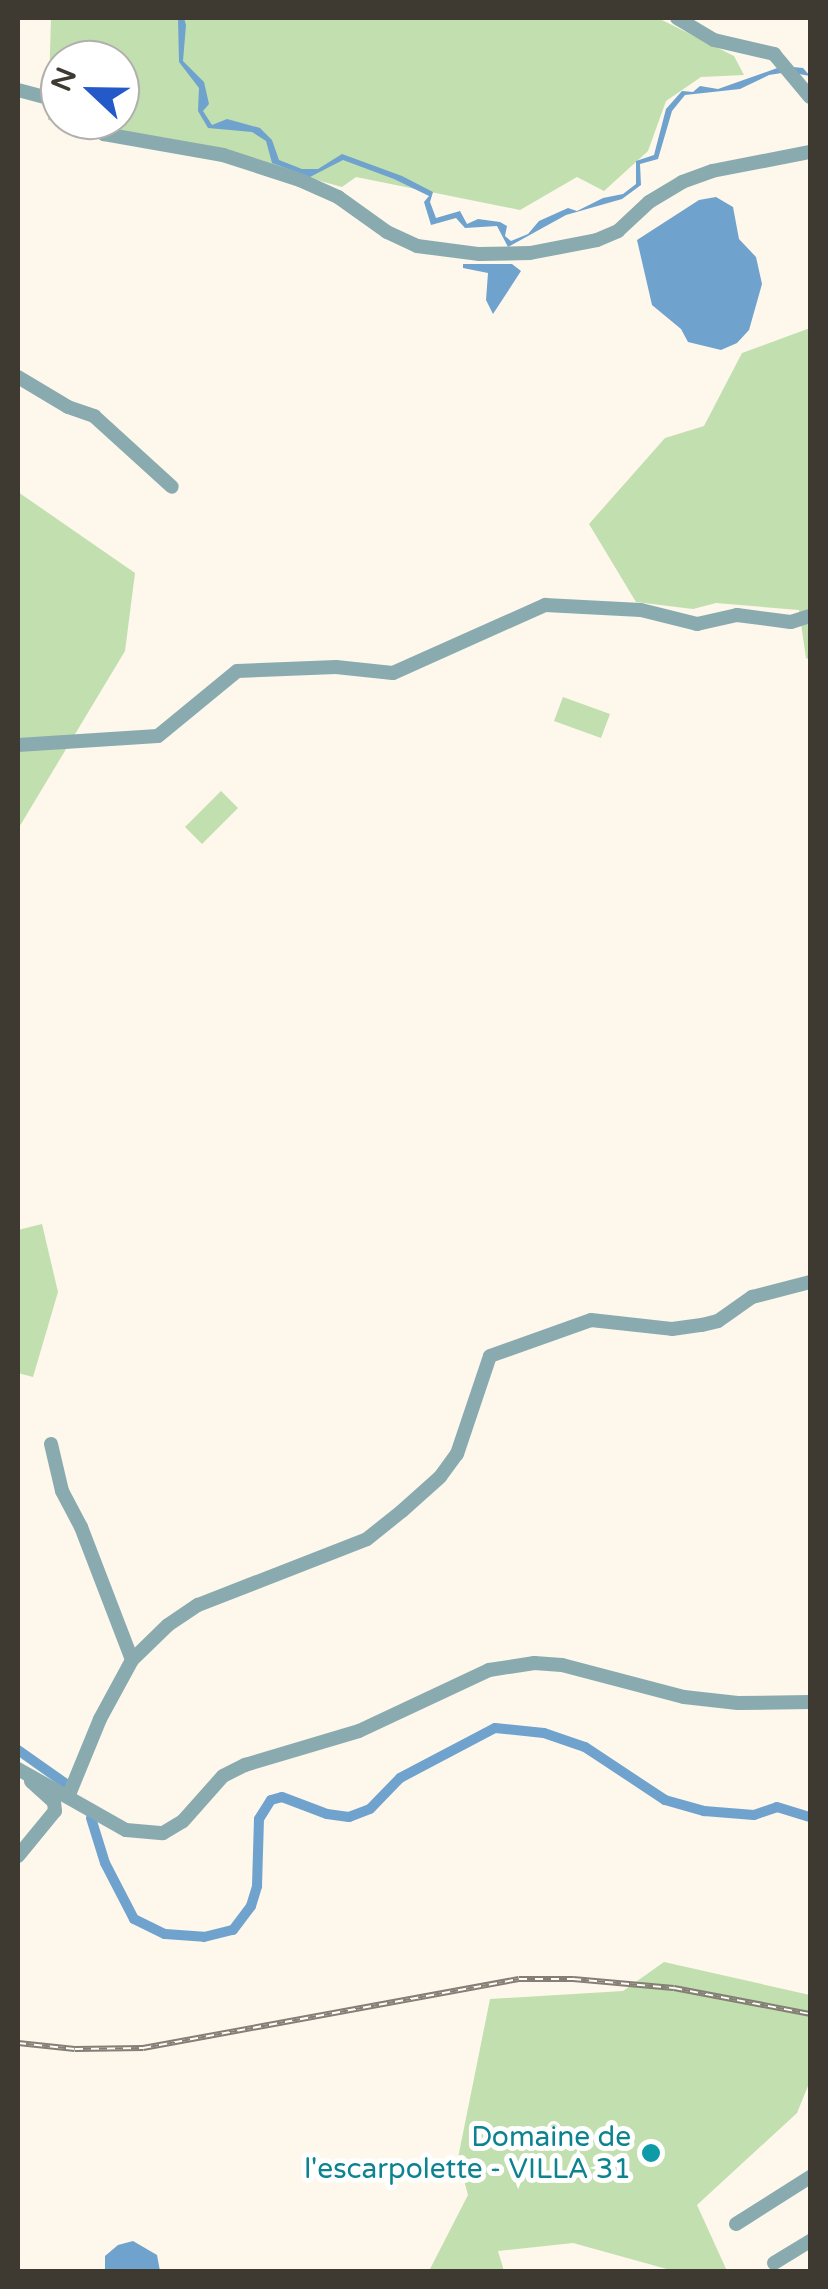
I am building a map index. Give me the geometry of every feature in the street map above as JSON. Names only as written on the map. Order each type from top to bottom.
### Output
[{"type":"street","points":[[676,18],[714,40],[774,54],[787,64],[810,96]]},
{"type":"street","points":[[138,140],[223,155],[300,180],[338,196],[387,232],[417,246],[479,254],[530,253],[597,240],[618,231],[649,202],[682,182],[712,171],[810,152]]},
{"type":"street","points":[[18,376],[45,395],[94,416],[172,486]]},
{"type":"street","points":[[18,745],[158,736],[237,671],[336,667],[393,673],[545,606],[641,610],[698,624],[737,615],[791,622],[810,616]]},
{"type":"street","points":[[68,1797],[100,1718],[132,1660],[168,1625],[198,1605],[367,1539],[402,1511],[440,1477],[458,1454],[490,1356],[591,1320],[672,1329],[702,1325],[718,1320],[752,1297],[810,1282]]},
{"type":"street","points":[[51,1444],[62,1491],[81,1527],[132,1660]]},
{"type":"street","points":[[23,1772],[126,1830],[163,1833],[182,1821],[223,1776],[245,1765],[359,1731],[489,1670],[534,1663],[586,1671],[684,1697],[738,1703],[810,1702]]},
{"type":"street","points":[[18,1856],[56,1811],[54,1802],[23,1772]]},
{"type":"street","points":[[736,2224],[810,2177]]},
{"type":"street","points":[[774,2263],[810,2241]]},
{"type":"green space","points":[[51,18],[658,18],[734,56],[744,75],[701,77],[666,101],[648,151],[604,191],[577,177],[520,210],[356,177],[342,187],[140,134],[140,40],[50,40]]},
{"type":"green space","points":[[810,328],[810,660],[806,658],[799,610],[716,603],[693,609],[636,602],[589,524],[665,438],[704,426],[742,353]]},
{"type":"green space","points":[[18,492],[135,573],[125,651],[18,829]]},
{"type":"green space","points":[[563,697],[610,714],[601,738],[554,721]]},
{"type":"green space","points":[[221,791],[238,808],[202,844],[185,827]]},
{"type":"green space","points":[[42,1224],[58,1292],[33,1377],[18,1373],[18,1230]]},
{"type":"green space","points":[[664,1962],[810,1995],[810,2081],[797,2113],[697,2205],[727,2271],[674,2271],[573,2243],[498,2251],[504,2271],[429,2271],[468,2195],[458,2158],[490,1999],[623,1991]]},
{"type":"water","points":[[178,18],[184,18],[186,25],[183,61],[204,82],[209,104],[203,111],[212,125],[227,119],[260,128],[272,140],[279,160],[302,169],[318,169],[342,154],[402,176],[433,192],[430,202],[436,218],[460,211],[467,224],[478,219],[500,222],[507,226],[505,236],[511,241],[528,234],[539,221],[568,208],[577,211],[603,198],[623,194],[636,184],[636,161],[654,155],[666,109],[682,91],[693,92],[700,86],[718,89],[783,66],[803,68],[810,76],[788,72],[769,75],[740,89],[685,95],[672,111],[658,159],[640,164],[641,185],[622,199],[566,215],[508,247],[497,226],[465,228],[456,218],[431,225],[424,202],[429,196],[394,179],[343,160],[310,177],[272,163],[266,141],[252,132],[208,128],[198,111],[199,88],[179,62]]},
{"type":"water","points":[[716,197],[733,207],[739,239],[756,257],[762,284],[749,330],[737,343],[721,350],[688,342],[681,329],[652,305],[637,240],[699,200]]},
{"type":"water","points":[[463,264],[512,264],[521,271],[493,314],[486,300],[488,273],[463,268]]},
{"type":"water","points":[[133,2241],[157,2255],[160,2271],[105,2271],[105,2256],[118,2245]]},
{"type":"waterway","points":[[91,1818],[105,1863],[134,1919],[165,1934],[204,1937],[233,1930],[251,1906],[257,1886],[259,1819],[271,1800],[282,1797],[327,1814],[349,1817],[370,1809],[400,1778],[495,1728],[544,1733],[585,1747],[665,1800],[704,1811],[754,1815],[777,1807],[810,1817]]},
{"type":"waterway","points":[[18,1750],[69,1786]]},
{"type":"railway","points":[[18,2043],[75,2049],[143,2048],[519,1979],[573,1979],[674,1988],[810,2014]]},
{"type":"place","name":"Domaine de l'escarpolette - VILLA 31","points":[[651,2153]]}]
